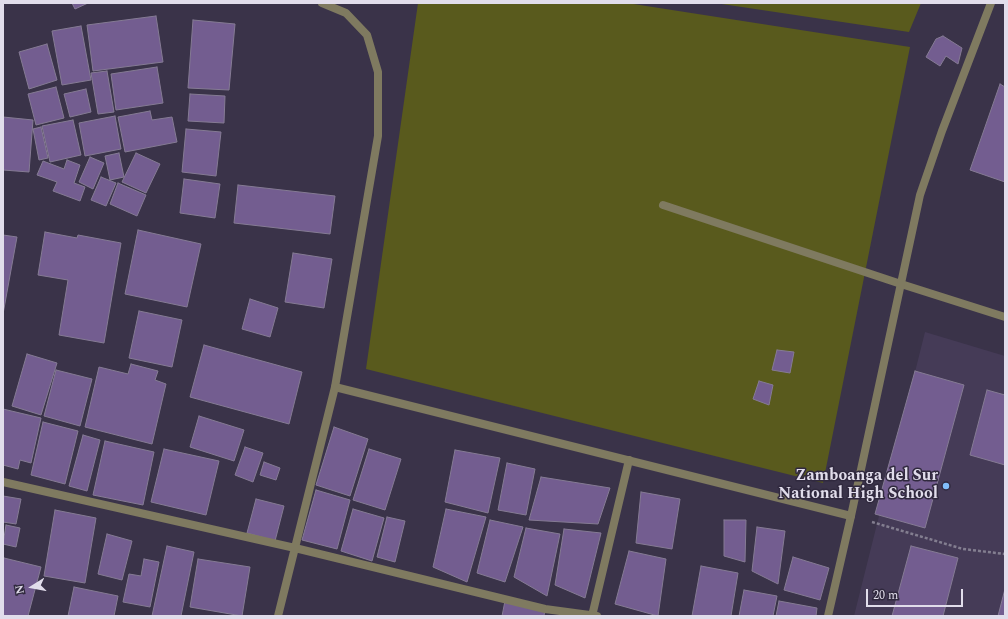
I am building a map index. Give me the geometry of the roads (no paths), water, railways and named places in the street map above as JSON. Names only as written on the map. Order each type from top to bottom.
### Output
[{"type":"street","points":[[278,616],[335,387],[378,136],[378,72],[367,35],[346,13],[322,3]]},
{"type":"street","points":[[828,616],[920,195],[942,131],[991,3]]},
{"type":"street","points":[[663,205],[1005,317]]},
{"type":"street","points":[[335,387],[851,516]]},
{"type":"street","points":[[3,482],[295,548],[545,609],[594,616],[629,460]]},
{"type":"place","name":"Zamboanga del Sur National High School","points":[[946,486]]}]
